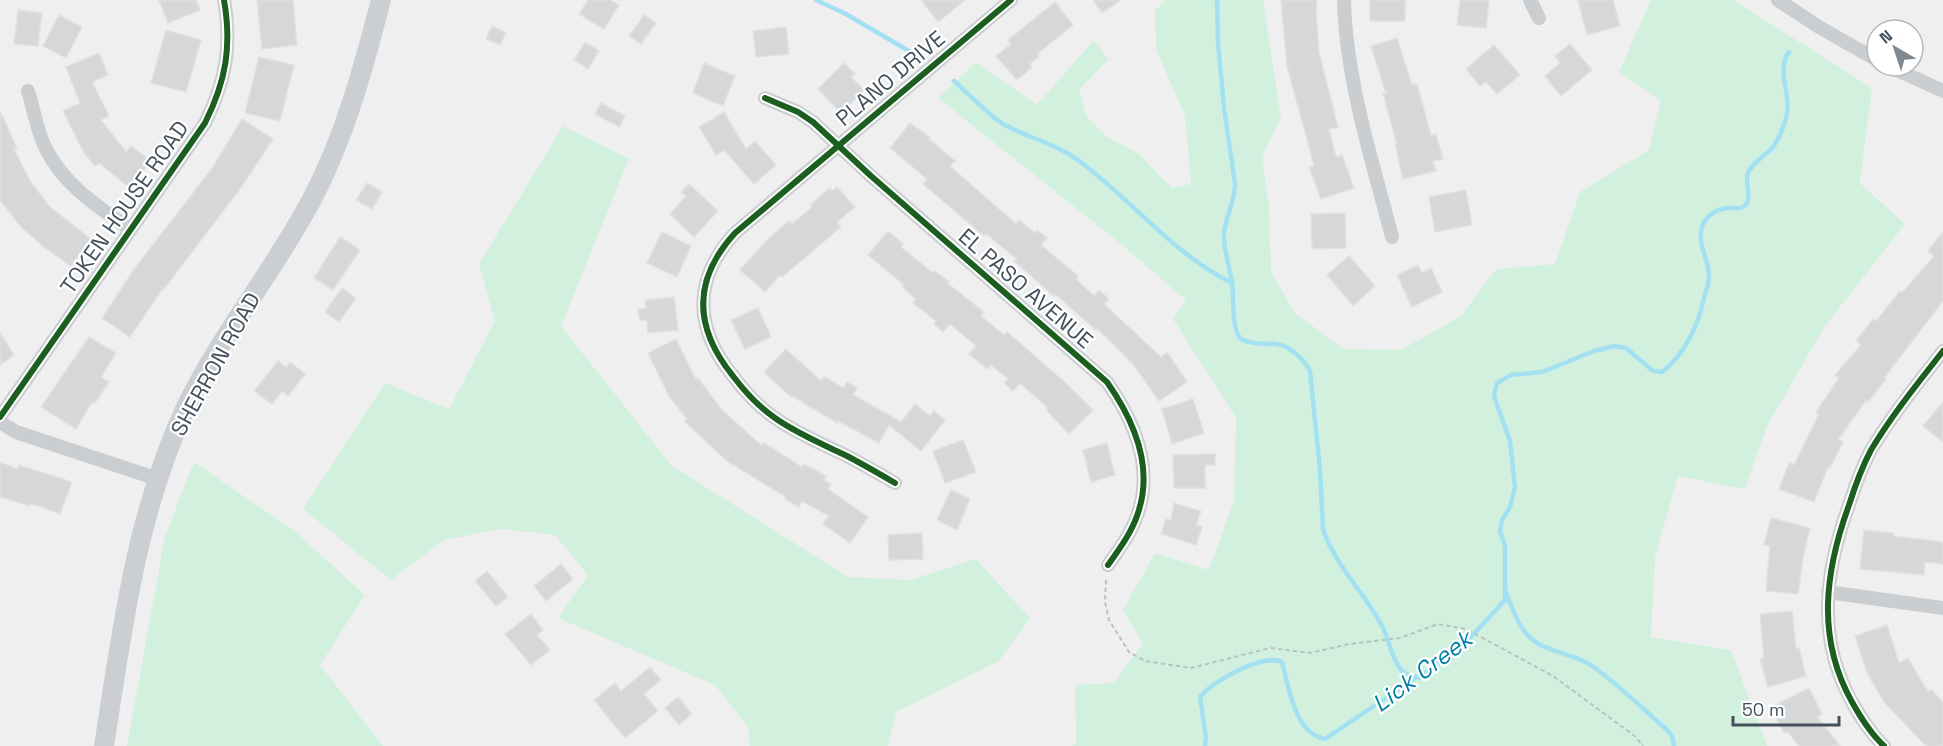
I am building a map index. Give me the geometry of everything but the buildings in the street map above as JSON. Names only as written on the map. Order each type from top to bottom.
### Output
[{"type":"main road","name":"SHERRON ROAD","points":[[104,746],[136,556],[158,479],[191,398],[298,224],[329,165],[356,94],[381,0]]},
{"type":"street","name":"TOKEN HOUSE ROAD","points":[[0,417],[205,123],[225,76],[229,26],[224,0]]},
{"type":"street","name":"PLANO DRIVE","points":[[895,483],[797,432],[773,417],[754,401],[722,363],[713,348],[704,318],[705,284],[713,262],[735,233],[1011,0]]},
{"type":"street","points":[[1344,0],[1349,61],[1392,237]]},
{"type":"street","points":[[1530,0],[1539,18]]},
{"type":"street","points":[[1778,0],[1865,53]]},
{"type":"street","points":[[1914,78],[1943,91]]},
{"type":"street","points":[[28,91],[45,148],[57,168],[83,196],[130,229]]},
{"type":"street","name":"EL PASO AVENUE","points":[[765,98],[805,117],[938,236],[1107,381],[1121,401],[1139,440],[1142,462],[1139,512],[1126,539],[1108,565]]},
{"type":"street","points":[[1884,746],[1860,717],[1836,670],[1827,630],[1831,566],[1841,525],[1870,452],[1886,426],[1940,360]]},
{"type":"street","points":[[0,422],[16,432],[158,479]]},
{"type":"street","points":[[1828,592],[1943,608]]},
{"type":"path","points":[[1108,565],[1105,602],[1109,620],[1129,652],[1145,661],[1191,668],[1270,648],[1310,653],[1348,644],[1400,639],[1438,624],[1466,629],[1553,676],[1636,737],[1643,746]]},
{"type":"green space","points":[[1166,0],[1263,0],[1281,118],[1262,156],[1269,207],[1271,272],[1296,314],[1344,349],[1401,350],[1461,316],[1496,269],[1555,264],[1580,192],[1649,150],[1661,101],[1619,72],[1651,0],[1733,0],[1872,88],[1860,183],[1905,224],[1825,326],[1767,426],[1745,489],[1678,476],[1655,557],[1651,637],[1731,650],[1767,746],[1072,746],[1076,742],[1075,685],[1114,683],[1143,643],[1123,610],[1155,553],[1209,570],[1234,500],[1236,418],[1173,319],[1186,300],[1121,244],[938,98],[976,62],[1037,105],[1093,41],[1109,59],[1079,90],[1087,117],[1107,137],[1138,153],[1172,188],[1191,184],[1185,116],[1156,49],[1155,10]]},
{"type":"green space","points":[[563,126],[629,159],[561,326],[671,465],[848,577],[910,580],[976,559],[1030,618],[999,661],[896,712],[888,746],[750,746],[748,727],[715,685],[558,618],[588,575],[555,535],[501,529],[444,540],[391,580],[303,509],[385,383],[449,409],[495,321],[479,264]]},
{"type":"green space","points":[[194,462],[292,529],[365,595],[320,665],[383,746],[127,746],[165,536]]},
{"type":"waterway","points":[[816,0],[846,14],[914,54]]},
{"type":"waterway","name":"Lick Creek","points":[[1217,0],[1224,108],[1235,184],[1224,239],[1232,283],[1236,329],[1240,338],[1247,342],[1275,344],[1291,350],[1300,357],[1310,371],[1320,470],[1323,529],[1335,555],[1383,628],[1399,667],[1405,673],[1419,678],[1470,638],[1505,600],[1505,545],[1500,532],[1502,520],[1510,507],[1515,487],[1510,441],[1494,395],[1497,383],[1511,375],[1542,372],[1594,351],[1615,346],[1626,348],[1653,371],[1662,372],[1678,356],[1695,326],[1708,283],[1709,276],[1701,240],[1702,227],[1706,219],[1717,211],[1743,207],[1748,200],[1748,173],[1756,162],[1773,147],[1785,122],[1788,110],[1784,67],[1789,52]]},
{"type":"waterway","points":[[954,81],[1003,124],[1060,149],[1078,160],[1171,242],[1190,257],[1232,283]]},
{"type":"waterway","points":[[1506,592],[1512,609],[1530,638],[1545,647],[1575,657],[1602,673],[1666,729],[1672,736],[1674,746]]},
{"type":"waterway","name":"Lick Creek","points":[[1205,746],[1206,738],[1200,697],[1226,677],[1263,661],[1282,662],[1294,708],[1300,719],[1306,728],[1325,739],[1417,677]]},
{"type":"cycle path","points":[[0,417],[205,123],[218,93],[225,63],[227,33],[224,0]]},
{"type":"cycle path","points":[[895,483],[850,457],[808,438],[769,414],[752,399],[720,358],[711,340],[705,322],[703,304],[705,286],[711,268],[735,233],[1011,0]]},
{"type":"cycle path","points":[[765,98],[798,112],[813,122],[871,176],[1107,382],[1132,427],[1138,444],[1144,478],[1138,513],[1125,540],[1108,565]]},
{"type":"cycle path","points":[[1884,746],[1862,720],[1852,702],[1833,654],[1829,629],[1830,579],[1841,530],[1868,456],[1896,412],[1943,351]]}]
